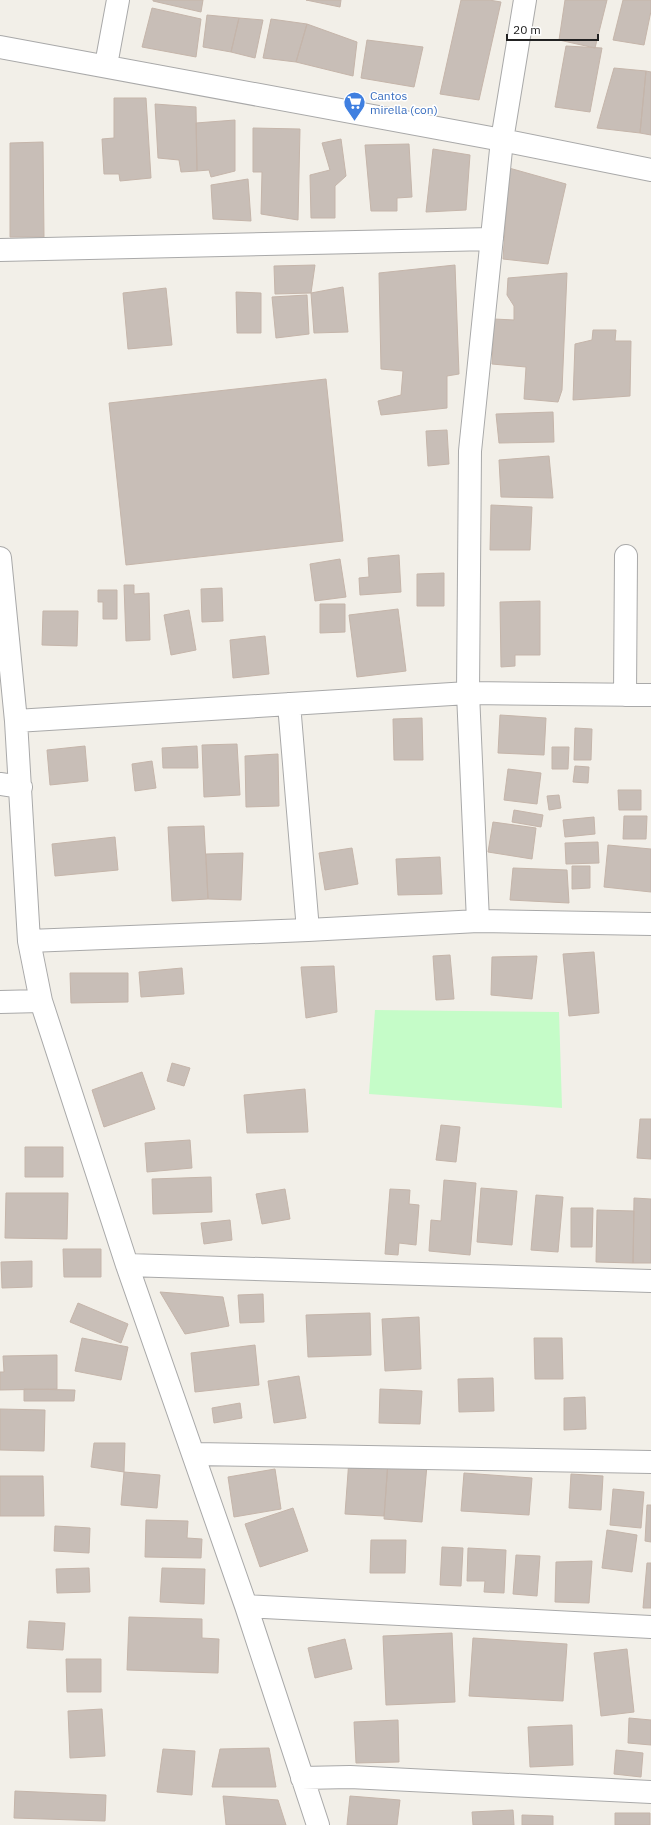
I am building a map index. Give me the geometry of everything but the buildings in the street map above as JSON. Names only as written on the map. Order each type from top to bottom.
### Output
[{"type":"street","points":[[106,65],[118,0]]},
{"type":"street","points":[[478,921],[468,693],[470,451],[502,140],[525,0]]},
{"type":"street","points":[[0,47],[106,65],[502,140],[651,170]]},
{"type":"street","points":[[0,250],[492,239]]},
{"type":"street","points":[[625,695],[626,556]]},
{"type":"street","points":[[0,558],[16,721],[10,786],[29,941],[41,1001],[127,1265],[246,1606],[318,1825]]},
{"type":"street","points":[[16,721],[468,693],[651,695]]},
{"type":"street","points":[[289,704],[308,930]]},
{"type":"street","points":[[29,941],[308,930],[478,921],[651,924]]},
{"type":"street","points":[[0,1002],[41,1001]]},
{"type":"street","points":[[127,1265],[651,1282]]},
{"type":"street","points":[[194,1454],[651,1462]]},
{"type":"street","points":[[246,1606],[651,1627]]},
{"type":"street","points":[[302,1778],[350,1777],[651,1792]]},
{"type":"green space","points":[[375,1010],[559,1012],[562,1108],[369,1094]]},
{"type":"place","name":"Cantos mirella (con)","points":[[355,122]]}]
